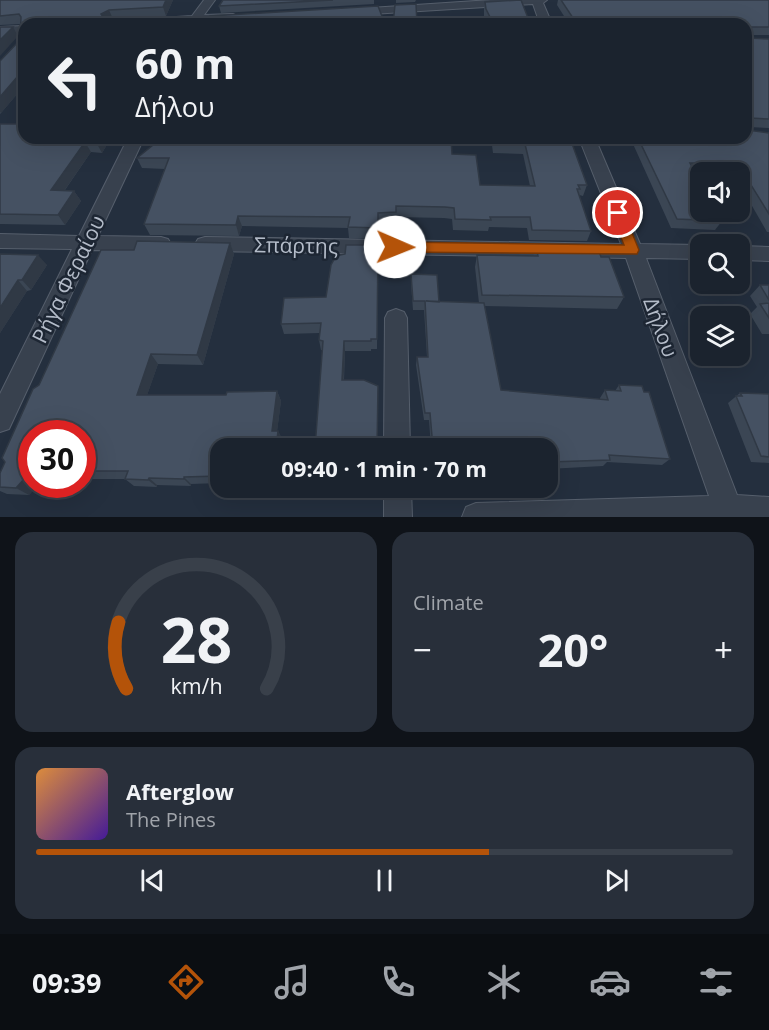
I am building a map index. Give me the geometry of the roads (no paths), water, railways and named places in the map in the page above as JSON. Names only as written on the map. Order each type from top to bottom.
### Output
[{"type":"street","points":[[196,18],[210,0]]},
{"type":"street","points":[[338,12],[433,12],[539,0],[544,18]]},
{"type":"street","points":[[223,18],[243,16]]},
{"type":"street","points":[[0,31],[18,30]]},
{"type":"street","name":"Ρήγα Φεραίου","points":[[0,420],[133,144]]},
{"type":"street","name":"Δήλου","points":[[589,144],[633,250],[730,513]]},
{"type":"street","name":"Σπάρτης","points":[[0,241],[690,252]]},
{"type":"street","points":[[750,253],[769,254]]},
{"type":"street","points":[[396,318],[397,438]]},
{"type":"street","points":[[398,498],[398,517]]},
{"type":"street","points":[[477,517],[769,511]]}]
